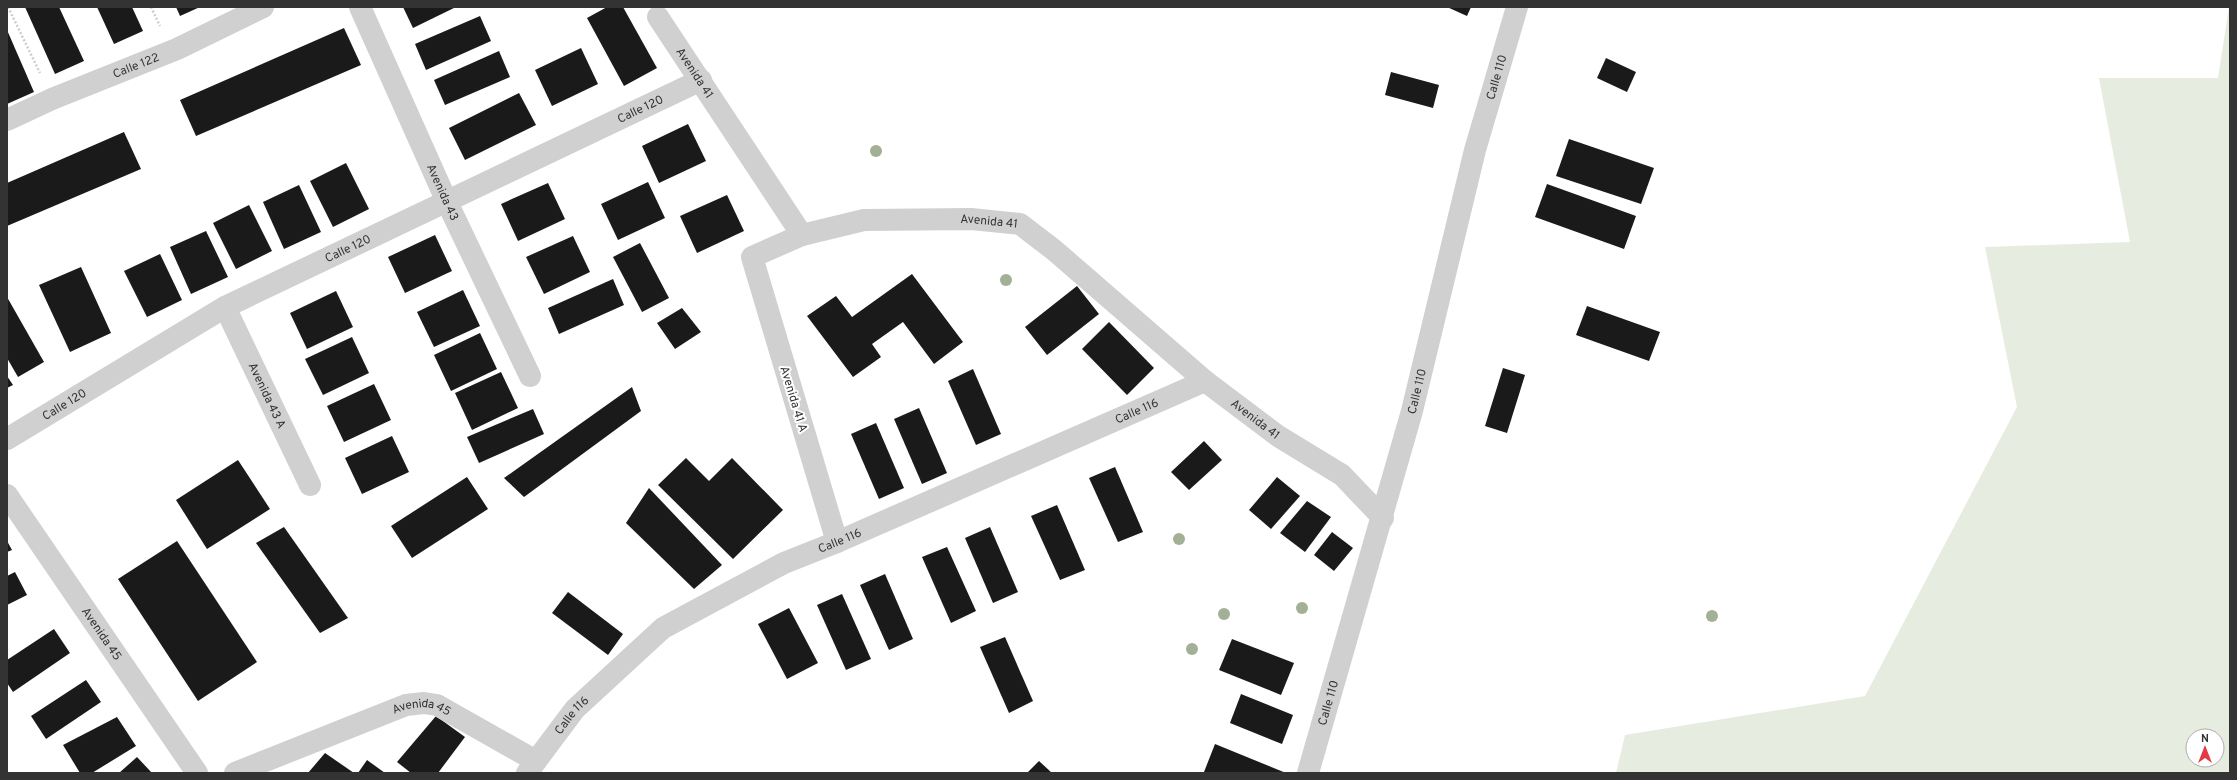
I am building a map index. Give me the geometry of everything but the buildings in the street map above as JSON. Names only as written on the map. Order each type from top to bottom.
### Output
[{"type":"street","name":"Calle 122","points":[[7,120],[52,99],[177,49],[263,7]]},
{"type":"street","name":"Avenida 43","points":[[360,7],[447,202],[530,376]]},
{"type":"street","name":"Calle 110","points":[[1308,773],[1412,411],[1475,150],[1517,7]]},
{"type":"street","name":"Avenida 41","points":[[658,17],[802,235],[864,220],[972,219],[1020,224],[1054,250],[1204,381],[1278,436],[1342,475],[1382,518]]},
{"type":"street","name":"Calle 120","points":[[7,439],[225,307],[701,80]]},
{"type":"street","name":"Avenida 41 A","points":[[802,235],[752,257],[837,542]]},
{"type":"street","name":"Avenida 43 A","points":[[225,307],[310,484]]},
{"type":"street","name":"Calle 116","points":[[531,767],[575,709],[663,628],[784,563],[837,542],[1204,381]]},
{"type":"street","name":"Avenida 45","points":[[7,495],[197,773]]},
{"type":"street","name":"Avenida 45","points":[[235,773],[406,705],[424,703],[437,705],[531,767]]},
{"type":"path","points":[[8,7],[52,99]]},
{"type":"shaded area","points":[[2229,7],[2230,773],[1616,773],[1625,735],[1865,696],[2017,407],[1985,247],[2130,242],[2099,78],[2218,78]]}]
